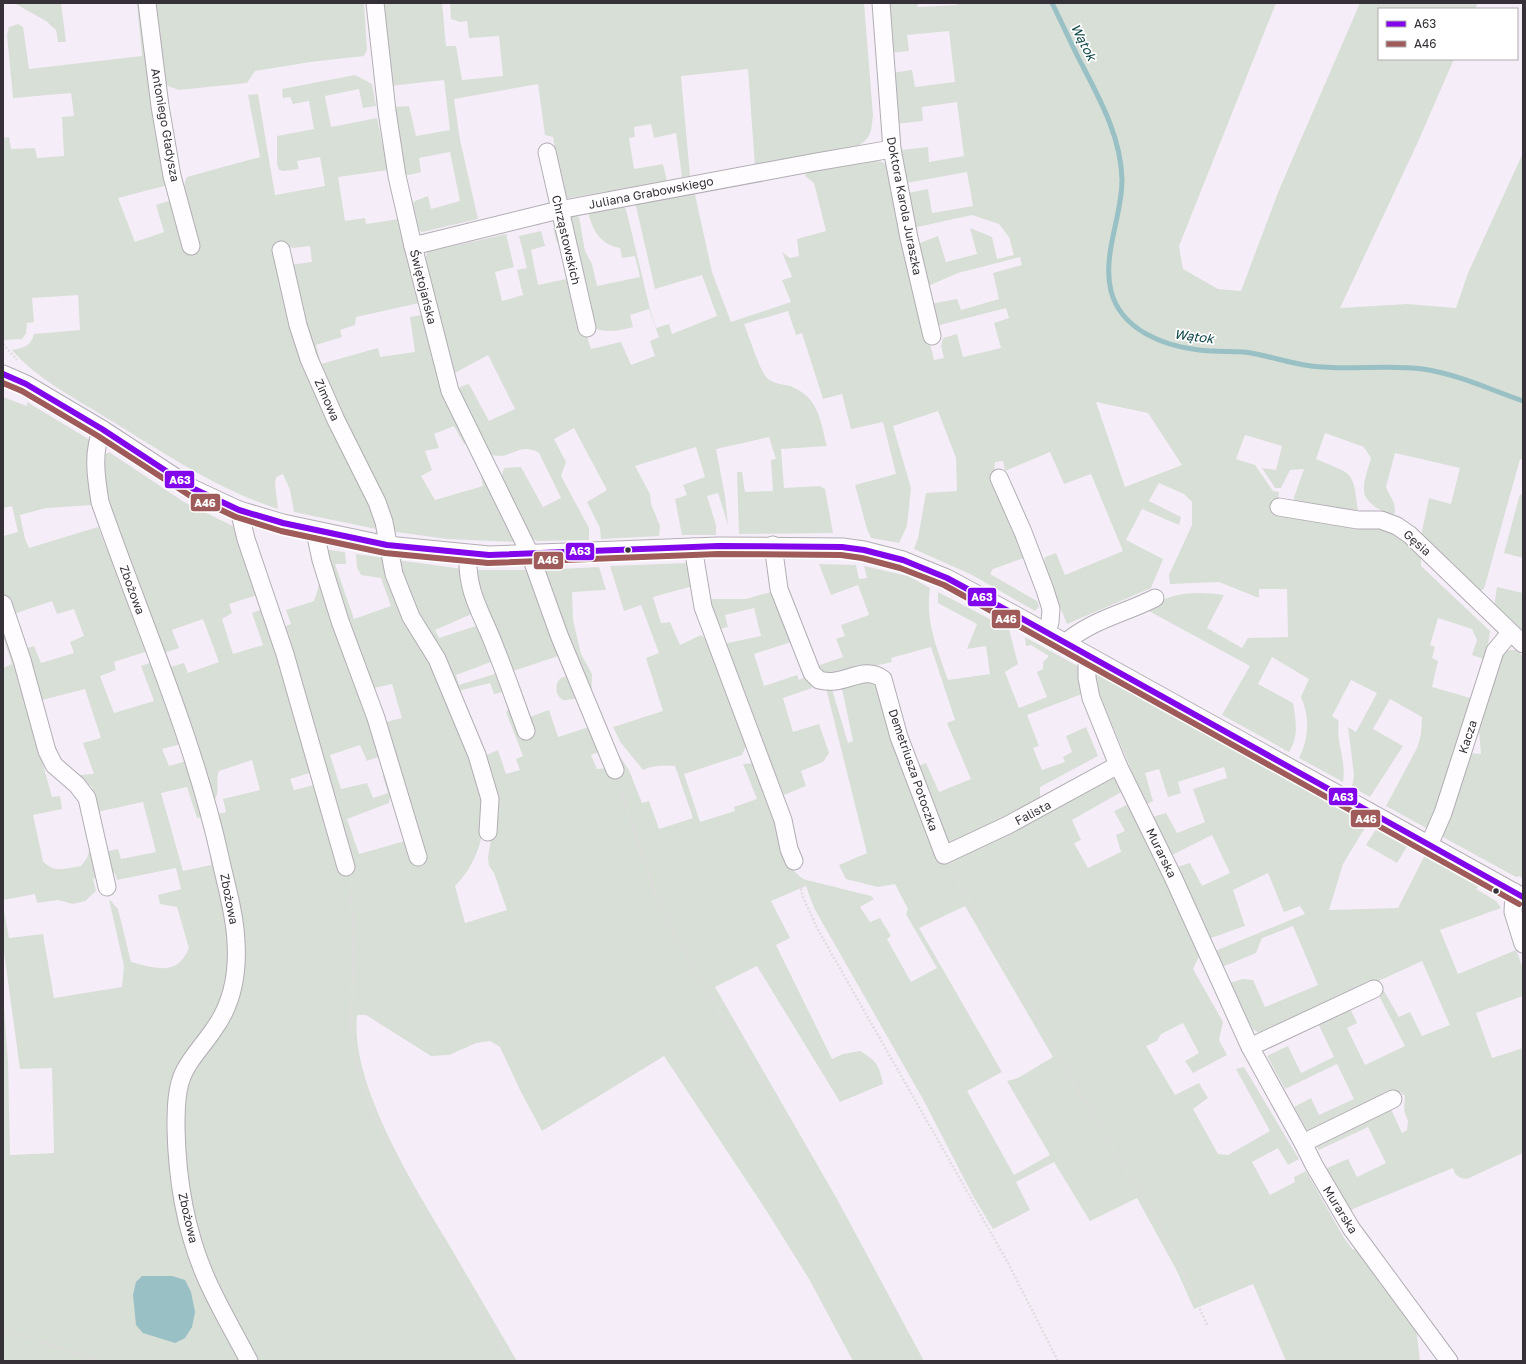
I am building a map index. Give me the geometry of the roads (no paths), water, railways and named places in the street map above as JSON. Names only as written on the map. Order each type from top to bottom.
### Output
[{"type":"street","name":"Antoniego Gładysza","points":[[147,3],[160,106],[172,176],[191,246]]},
{"type":"street","name":"Świętojańska","points":[[375,3],[388,118],[398,176],[413,246],[450,391],[530,554],[560,636],[615,770]]},
{"type":"street","name":"Doktora Karola Juraszka","points":[[881,3],[892,149],[909,238],[932,336]]},
{"type":"street","name":"Juliana Grabowskiego","points":[[413,246],[559,210],[892,149]]},
{"type":"street","name":"Chrząstowskich","points":[[547,152],[587,328]]},
{"type":"street","name":"Zimowa","points":[[281,250],[296,317],[309,359],[336,420],[377,502],[384,522],[387,545],[394,574],[411,617],[437,659],[477,755],[490,799],[488,832]]},
{"type":"street","points":[[3,374],[26,384],[102,429],[192,488],[239,510],[318,531],[387,545],[468,554],[530,554],[773,545],[842,547],[864,550],[903,560],[947,578],[1047,632],[1518,895],[1513,912],[1523,944]]},
{"type":"street","name":"Zbożowa","points":[[102,429],[95,451],[95,476],[100,502],[199,774],[231,907],[236,940],[236,968],[233,988],[227,1010],[184,1071],[179,1087],[176,1113],[176,1139],[186,1218],[197,1254],[207,1279],[249,1361]]},
{"type":"street","points":[[999,478],[1023,532],[1051,609],[1050,622],[1047,632]]},
{"type":"street","name":"Gęsia","points":[[1280,507],[1358,520],[1381,520],[1397,526],[1410,535],[1523,644]]},
{"type":"street","points":[[239,510],[246,539],[285,654],[346,867]]},
{"type":"street","points":[[318,531],[316,541],[321,560],[340,621],[376,718],[418,857]]},
{"type":"street","name":"Demetriusza Potoczka","points":[[773,545],[779,589],[812,673],[819,680],[834,681],[867,673],[876,674],[883,679],[899,737],[944,855]]},
{"type":"street","points":[[693,547],[703,607],[776,798],[783,820],[789,849],[794,861]]},
{"type":"street","points":[[468,554],[468,572],[471,593],[496,648],[526,731]]},
{"type":"street","points":[[1065,643],[1074,635],[1094,623],[1155,598]]},
{"type":"street","points":[[3,604],[22,660],[47,751],[54,765],[78,785],[87,798],[107,887]]},
{"type":"street","name":"Kacza","points":[[1429,845],[1443,813],[1495,651],[1510,633]]},
{"type":"street","name":"Murarska","points":[[1090,657],[1087,666],[1087,678],[1091,698],[1118,765],[1173,877],[1250,1046],[1304,1143],[1324,1184],[1351,1228],[1449,1361]]},
{"type":"street","name":"Falista","points":[[944,855],[1014,822],[1118,765]]},
{"type":"street","points":[[1250,1046],[1374,989]]},
{"type":"street","points":[[1304,1143],[1392,1099]]},
{"type":"water","points":[[142,1276],[172,1276],[185,1280],[191,1292],[195,1312],[192,1327],[185,1338],[175,1343],[143,1333],[136,1325],[133,1295],[136,1282]]},
{"type":"waterway","name":"Wątok","points":[[1052,3],[1107,116],[1118,147],[1122,180],[1119,208],[1109,263],[1109,277],[1111,291],[1116,305],[1134,326],[1158,340],[1172,345],[1199,350],[1244,352],[1311,366],[1339,368],[1395,367],[1436,371],[1461,378],[1523,401]]}]
